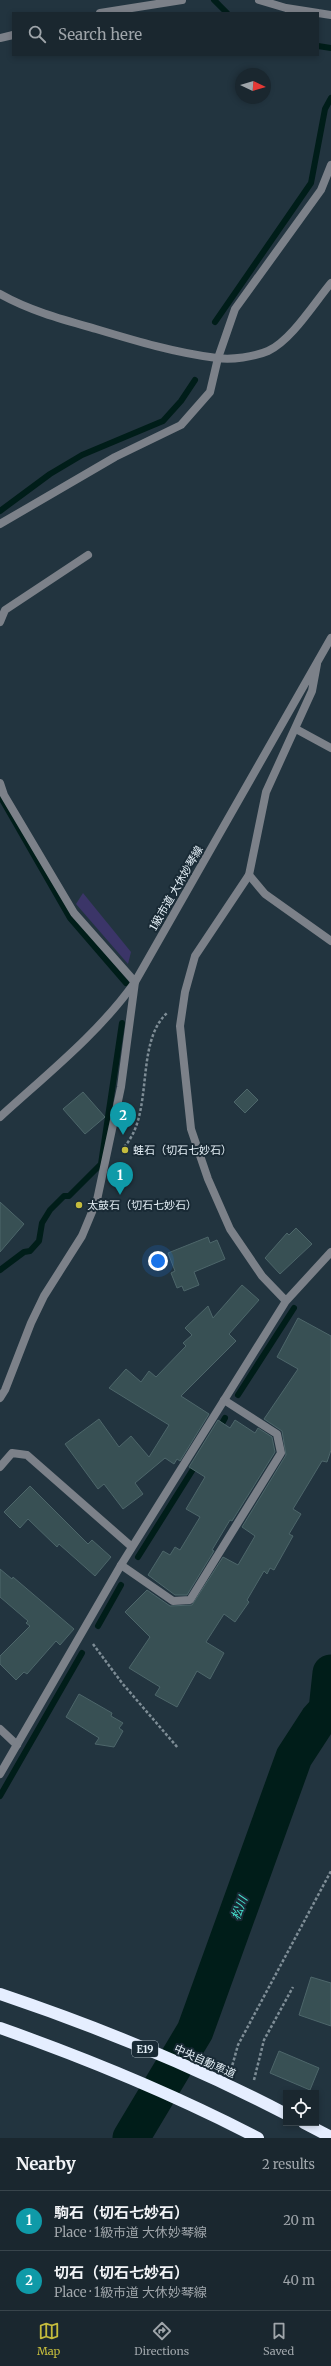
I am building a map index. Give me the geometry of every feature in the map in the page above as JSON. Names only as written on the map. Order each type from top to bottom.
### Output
[{"type":"highway","name":"中央自動車道","points":[[0,1994],[88,2024],[231,2086],[283,2112]]},
{"type":"highway","points":[[0,2028],[64,2051],[221,2118],[258,2138]]},
{"type":"highway","points":[[310,2126],[331,2137]]},
{"type":"street","points":[[106,12],[182,0]]},
{"type":"street","points":[[259,0],[286,8],[312,12]]},
{"type":"street","points":[[319,13],[331,15]]},
{"type":"street","points":[[0,38],[12,35]]},
{"type":"street","points":[[0,524],[115,457],[182,425],[210,392],[218,358],[235,309],[321,190],[331,165]]},
{"type":"street","points":[[0,294],[17,303],[88,327],[145,343],[218,358],[250,356],[269,351],[288,335],[331,283]]},
{"type":"street","points":[[0,619],[6,610],[88,555]]},
{"type":"street","name":"1級市道 大休妙琴線","points":[[0,1117],[86,1037],[122,1001],[135,982],[331,638]]},
{"type":"street","points":[[286,1301],[262,1276],[230,1229],[208,1179],[193,1136],[186,1099],[180,1026],[185,992],[195,956],[249,875],[266,792],[312,691],[317,664]]},
{"type":"street","points":[[296,729],[331,748]]},
{"type":"street","points":[[0,783],[4,795],[74,912],[135,982],[121,1087],[97,1200],[82,1236],[44,1296],[0,1398]]},
{"type":"street","points":[[249,875],[265,894],[331,941]]},
{"type":"street","points":[[0,1774],[84,1632],[121,1565],[286,1301],[331,1252]]},
{"type":"street","points":[[121,1565],[173,1601],[190,1600],[194,1594],[281,1453],[277,1434],[224,1400]]},
{"type":"street","points":[[0,1467],[12,1453],[27,1455],[132,1547]]},
{"type":"street","points":[[0,1730],[17,1745]]},
{"type":"path","points":[[107,1158],[121,1150],[129,1141],[140,1113],[154,1034],[161,1019],[171,1009]]},
{"type":"path","points":[[84,1632],[122,1682],[178,1748]]},
{"type":"path","points":[[230,2074],[238,2045],[331,1871]]},
{"type":"path","points":[[253,2085],[264,2040],[293,1988]]},
{"type":"shaded area","points":[[83,893],[131,952],[128,964],[76,904]]},
{"type":"building","points":[[247,1089],[258,1100],[245,1113],[234,1102]]},
{"type":"building","points":[[83,1092],[105,1117],[85,1134],[63,1109]]},
{"type":"building","points":[[0,1202],[24,1224],[0,1252]]},
{"type":"building","points":[[296,1228],[312,1244],[280,1274],[265,1258],[287,1233],[289,1235]]},
{"type":"building","points":[[208,1237],[210,1243],[217,1240],[225,1259],[194,1272],[199,1285],[184,1291],[182,1286],[177,1288],[171,1273],[175,1271],[168,1253]]},
{"type":"building","points":[[242,1285],[259,1300],[229,1334],[236,1341],[181,1396],[209,1414],[180,1461],[177,1459],[174,1464],[165,1458],[135,1483],[143,1494],[123,1509],[104,1484],[98,1489],[65,1444],[99,1419],[119,1447],[131,1436],[149,1457],[169,1425],[109,1388],[126,1369],[141,1382],[149,1371],[156,1377],[186,1346],[183,1343],[192,1335],[185,1328],[208,1306],[213,1318]]},
{"type":"building","points":[[298,1318],[331,1336],[331,1450],[327,1462],[322,1461],[293,1509],[301,1514],[289,1534],[293,1536],[274,1570],[270,1568],[267,1574],[264,1571],[247,1600],[249,1602],[235,1622],[224,1614],[206,1642],[224,1653],[210,1679],[197,1671],[177,1707],[155,1695],[160,1687],[129,1668],[150,1637],[125,1612],[147,1590],[170,1606],[192,1605],[223,1557],[238,1565],[255,1536],[242,1527],[286,1455],[282,1431],[264,1419],[298,1369],[277,1357]]},
{"type":"building","points":[[218,1420],[230,1428],[235,1420],[255,1433],[258,1428],[272,1437],[275,1452],[232,1521],[230,1520],[212,1550],[214,1551],[187,1595],[175,1595],[148,1575],[163,1551],[170,1555],[175,1547],[180,1550],[200,1517],[186,1509],[205,1477],[189,1467]]},
{"type":"building","points":[[30,1486],[88,1544],[92,1540],[111,1557],[95,1576],[59,1544],[57,1547],[28,1519],[20,1528],[4,1512]]},
{"type":"building","points":[[0,1569],[12,1579],[13,1577],[74,1629],[60,1645],[56,1641],[27,1674],[24,1672],[16,1680],[0,1664],[0,1656],[30,1626],[26,1623],[28,1621],[0,1597]]},
{"type":"building","points":[[79,1694],[112,1713],[111,1716],[123,1723],[119,1728],[123,1731],[114,1747],[95,1744],[99,1738],[66,1717]]},
{"type":"building","points":[[311,1977],[331,1983],[331,2026],[299,2015]]},
{"type":"building","points":[[279,2051],[319,2068],[310,2090],[270,2073]]},
{"type":"waterway","points":[[214,0],[226,12]]},
{"type":"waterway","points":[[319,46],[331,48]]},
{"type":"waterway","points":[[215,322],[311,183],[325,109],[331,98]]},
{"type":"waterway","points":[[0,511],[50,474],[82,455],[163,421],[181,401],[195,380]]},
{"type":"waterway","points":[[0,796],[70,918],[126,983]]},
{"type":"waterway","points":[[0,1270],[24,1252],[30,1251],[39,1241],[42,1223],[50,1210],[64,1196],[69,1196],[101,1164],[122,1023]]},
{"type":"waterway","points":[[238,1395],[294,1308]]},
{"type":"waterway","points":[[219,1429],[225,1418]]},
{"type":"waterway","points":[[138,1557],[197,1463]]},
{"type":"waterway","points":[[98,1626],[121,1585]]},
{"type":"waterway","points":[[0,1796],[82,1653]]},
{"type":"waterway","name":"松川","points":[[131,2138],[195,2031],[294,1757],[318,1720],[327,1710],[331,1673]]},
{"type":"waterway","name":"松川","points":[[327,1710],[331,1704]]},
{"type":"place","name":"切石（切石七妙石）","points":[[123,1135]]},
{"type":"place","name":"蛙石（切石七妙石）","points":[[125,1150]]},
{"type":"place","name":"駒石（切石七妙石）","points":[[120,1195]]},
{"type":"place","name":"太鼓石（切石七妙石）","points":[[79,1205]]}]
